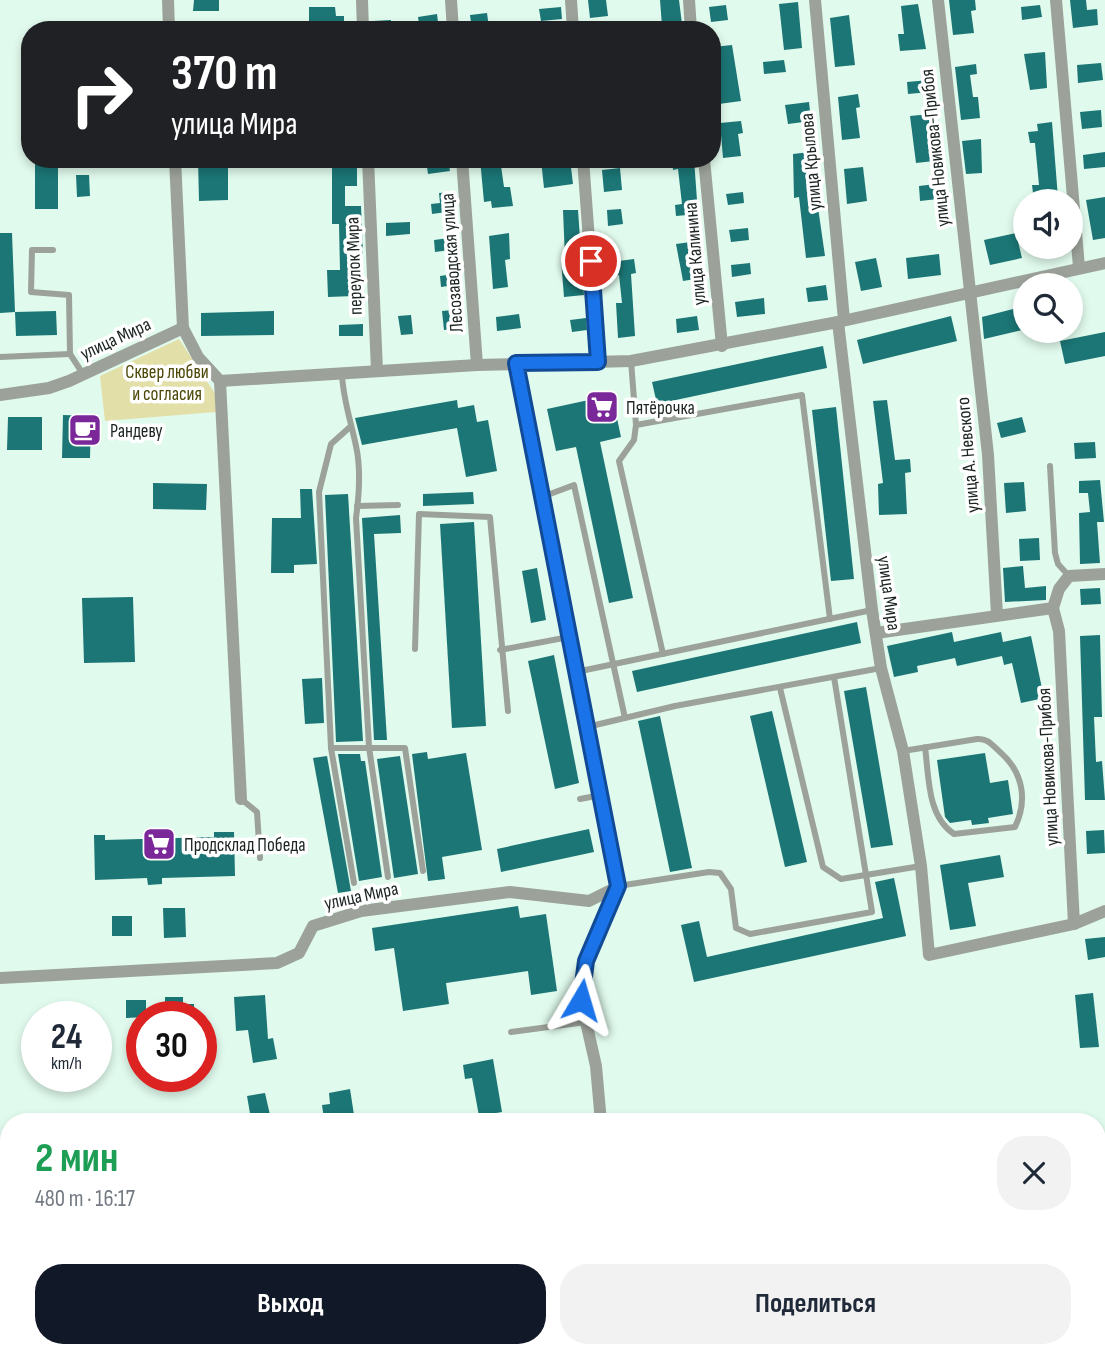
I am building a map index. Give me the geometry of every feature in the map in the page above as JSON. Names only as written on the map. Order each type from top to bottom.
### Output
[{"type":"street","points":[[168,0],[169,21]]},
{"type":"street","points":[[362,0],[363,21]]},
{"type":"street","points":[[451,0],[452,21]]},
{"type":"street","points":[[570,0],[572,21]]},
{"type":"street","points":[[688,0],[690,21]]},
{"type":"street","name":"улица Крылова","points":[[815,0],[841,321]]},
{"type":"street","name":"улица Новикова-Прибоя","points":[[938,0],[968,292]]},
{"type":"street","points":[[1056,0],[1079,267]]},
{"type":"street","points":[[175,168],[183,328],[198,357],[220,381],[241,799]]},
{"type":"street","name":"переулок Мира","points":[[368,168],[377,371]]},
{"type":"street","name":"Лесозаводская улица","points":[[463,168],[477,365]]},
{"type":"street","points":[[584,168],[598,362]]},
{"type":"street","name":"улица Калинина","points":[[705,168],[722,346]]},
{"type":"street","points":[[220,381],[516,363],[631,361],[722,346],[1105,263]]},
{"type":"street","name":"улица А. Невского","points":[[968,292],[989,456],[997,615]]},
{"type":"street","name":"улица Мира","points":[[841,321],[872,610],[881,668],[903,751],[921,866],[929,955],[1074,924]]},
{"type":"street","name":"улица Мира","points":[[0,394],[49,388],[183,328]]},
{"type":"street","points":[[516,363],[618,886],[586,961],[581,1000],[596,1066],[600,1113]]},
{"type":"street","points":[[876,633],[1053,608],[1059,589],[1069,576],[1105,574]]},
{"type":"street","name":"улица Новикова-Прибоя","points":[[1053,608],[1059,631],[1074,924]]},
{"type":"street","name":"улица Мира","points":[[0,978],[277,963],[299,953],[313,926],[361,911],[510,892],[589,901],[618,886]]},
{"type":"street","points":[[1074,924],[1105,911]]},
{"type":"lane","points":[[53,250],[32,250],[31,292],[69,295],[70,354],[83,374]]},
{"type":"lane","points":[[0,357],[70,354]]},
{"type":"lane","points":[[631,361],[636,425],[634,440],[619,461],[663,654]]},
{"type":"lane","points":[[341,372],[343,404],[357,447],[357,506],[369,747],[388,877]]},
{"type":"lane","points":[[636,425],[802,395],[830,619]]},
{"type":"lane","points":[[350,427],[331,444],[319,492],[331,748],[354,883]]},
{"type":"lane","points":[[1050,466],[1055,554],[1058,564],[1069,576]]},
{"type":"lane","points":[[542,497],[574,485],[625,718]]},
{"type":"lane","points":[[357,506],[398,505]]},
{"type":"lane","points":[[415,649],[419,514],[490,517],[500,650],[508,711]]},
{"type":"lane","points":[[576,672],[872,610]]},
{"type":"lane","points":[[500,650],[569,637]]},
{"type":"lane","points":[[587,727],[881,668]]},
{"type":"lane","points":[[618,886],[709,872],[720,873],[731,889],[736,928],[750,934],[872,912],[834,677]]},
{"type":"lane","points":[[780,688],[823,867],[841,879],[921,866]]},
{"type":"lane","points":[[903,751],[925,747],[977,739],[988,741],[1019,774],[1021,814],[1015,827],[954,834],[946,829],[939,821],[932,799],[925,747]]},
{"type":"lane","points":[[331,748],[405,748],[423,871]]},
{"type":"lane","points":[[580,799],[601,795]]},
{"type":"lane","points":[[241,799],[257,811],[260,858]]},
{"type":"lane","points":[[510,1032],[586,1022]]},
{"type":"green space","name":"Сквер любви и согласия","points":[[179,339],[216,395],[216,412],[105,421],[100,376]]},
{"type":"building","points":[[194,0],[219,0],[219,11],[193,11]]},
{"type":"building","points":[[588,0],[606,0],[608,16],[590,18]]},
{"type":"building","points":[[660,0],[679,0],[682,21],[662,21]]},
{"type":"building","points":[[949,0],[975,0],[976,10],[971,11],[974,33],[953,35]]},
{"type":"building","points":[[1070,0],[1086,0],[1087,10],[1097,9],[1098,25],[1073,28]]},
{"type":"building","points":[[798,2],[802,48],[784,50],[779,4]]},
{"type":"building","points":[[918,4],[926,49],[900,51],[898,34],[904,34],[901,6]]},
{"type":"building","points":[[726,5],[728,20],[711,21],[709,7]]},
{"type":"building","points":[[1040,5],[1042,17],[1022,20],[1021,7]]},
{"type":"building","points":[[309,7],[335,7],[336,16],[344,16],[344,21],[309,21]]},
{"type":"building","points":[[561,7],[562,19],[541,21],[539,9]]},
{"type":"building","points":[[487,13],[488,21],[471,21],[470,15]]},
{"type":"building","points":[[437,14],[438,21],[419,21],[418,17]]},
{"type":"building","points":[[849,15],[855,65],[835,67],[830,18]]},
{"type":"building","points":[[732,45],[741,101],[721,104],[721,46]]},
{"type":"building","points":[[1045,52],[1047,88],[1030,90],[1024,54]]},
{"type":"building","points":[[784,60],[786,72],[764,74],[763,62]]},
{"type":"building","points":[[1101,63],[1103,80],[1078,83],[1077,65]]},
{"type":"building","points":[[976,64],[977,74],[970,75],[973,97],[978,97],[980,118],[961,120],[955,67]]},
{"type":"building","points":[[929,80],[930,92],[908,94],[907,82]]},
{"type":"building","points":[[858,94],[860,107],[856,108],[860,138],[842,140],[838,97]]},
{"type":"building","points":[[809,102],[811,121],[788,124],[785,105]]},
{"type":"building","points":[[1101,110],[1102,127],[1082,129],[1080,112]]},
{"type":"building","points":[[930,114],[934,161],[916,163],[910,116]]},
{"type":"building","points":[[741,121],[743,133],[738,134],[741,156],[723,158],[721,123]]},
{"type":"building","points":[[1052,122],[1057,189],[1032,189],[1032,185],[1039,185],[1035,143],[1030,143],[1028,132],[1038,131],[1037,124]]},
{"type":"building","points":[[981,139],[982,173],[966,174],[962,141]]},
{"type":"building","points":[[810,152],[825,256],[806,258],[799,197],[794,198],[793,154]]},
{"type":"building","points":[[1105,152],[1105,167],[1084,169],[1083,155]]},
{"type":"building","points":[[863,167],[867,201],[847,204],[844,169]]},
{"type":"building","points":[[35,168],[58,168],[58,209],[35,209]]},
{"type":"building","points":[[198,168],[228,168],[228,200],[199,201]]},
{"type":"building","points":[[332,168],[357,168],[357,186],[345,186],[345,206],[361,206],[363,255],[353,255],[354,296],[328,297],[327,270],[340,270],[339,224],[332,224]]},
{"type":"building","points":[[427,168],[450,168],[450,171],[428,174]]},
{"type":"building","points":[[481,168],[501,168],[504,187],[510,187],[513,206],[492,208],[491,201],[484,202]]},
{"type":"building","points":[[542,168],[571,168],[573,184],[544,188]]},
{"type":"building","points":[[620,168],[622,190],[604,192],[602,170]]},
{"type":"building","points":[[673,168],[695,168],[698,214],[676,216],[675,205],[682,204],[678,169]]},
{"type":"building","points":[[76,175],[89,175],[90,196],[77,197]]},
{"type":"building","points":[[936,184],[938,199],[920,201],[919,186]]},
{"type":"building","points":[[452,192],[454,211],[432,214],[431,204],[440,203],[439,193]]},
{"type":"building","points":[[743,192],[744,203],[728,205],[726,194]]},
{"type":"building","points":[[1105,197],[1105,238],[1093,240],[1086,200]]},
{"type":"building","points":[[621,209],[623,224],[608,226],[607,210]]},
{"type":"building","points":[[563,210],[578,210],[584,295],[564,297],[561,260],[565,259]]},
{"type":"building","points":[[410,222],[410,234],[386,236],[386,223]]},
{"type":"building","points":[[748,228],[749,240],[731,242],[729,230]]},
{"type":"building","points":[[0,233],[12,233],[15,312],[0,313]]},
{"type":"building","points":[[509,233],[510,259],[505,260],[508,287],[493,289],[489,236]]},
{"type":"building","points":[[1013,234],[1013,259],[1017,259],[990,265],[984,240]]},
{"type":"building","points":[[457,237],[458,249],[435,252],[434,240]]},
{"type":"building","points":[[698,241],[701,278],[683,281],[676,244]]},
{"type":"building","points":[[939,254],[941,275],[908,279],[906,258]]},
{"type":"building","points":[[876,258],[882,287],[861,291],[855,262]]},
{"type":"building","points":[[634,259],[636,273],[631,274],[635,336],[618,338],[616,303],[622,303],[619,275],[613,276],[611,262]]},
{"type":"building","points":[[750,263],[751,274],[732,277],[731,265]]},
{"type":"building","points":[[460,273],[462,284],[441,287],[440,276]]},
{"type":"building","points":[[826,285],[828,300],[808,302],[806,288]]},
{"type":"building","points":[[764,298],[765,314],[737,317],[735,302]]},
{"type":"building","points":[[463,309],[465,327],[444,330],[442,311]]},
{"type":"building","points":[[1013,309],[1013,332],[984,339],[982,317]]},
{"type":"building","points":[[56,311],[57,335],[16,336],[15,312]]},
{"type":"building","points":[[274,311],[274,335],[201,336],[201,313]]},
{"type":"building","points":[[519,314],[521,328],[497,331],[496,317]]},
{"type":"building","points":[[411,315],[413,334],[401,335],[398,316]]},
{"type":"building","points":[[697,316],[699,330],[677,333],[676,319]]},
{"type":"building","points":[[951,316],[957,341],[863,364],[857,340]]},
{"type":"building","points":[[586,318],[587,330],[572,332],[570,320]]},
{"type":"building","points":[[363,324],[363,336],[339,336],[339,325]]},
{"type":"building","points":[[1105,332],[1105,356],[1065,364],[1060,343],[1083,343],[1083,336]]},
{"type":"building","points":[[823,346],[827,368],[657,404],[652,382]]},
{"type":"building","points":[[612,395],[621,437],[600,442],[633,598],[609,603],[576,447],[556,451],[547,409]]},
{"type":"building","points":[[457,400],[458,408],[474,405],[477,422],[488,420],[497,471],[466,477],[457,428],[362,445],[355,418]]},
{"type":"building","points":[[887,400],[895,460],[910,459],[911,472],[905,473],[907,514],[879,515],[878,484],[883,483],[873,401]]},
{"type":"building","points":[[836,407],[854,579],[831,581],[812,410]]},
{"type":"building","points":[[63,415],[91,416],[90,458],[62,458]]},
{"type":"building","points":[[8,417],[42,417],[42,450],[7,450]]},
{"type":"building","points":[[1022,417],[1026,432],[1001,438],[997,423]]},
{"type":"building","points":[[1095,442],[1096,458],[1075,459],[1074,443]]},
{"type":"building","points":[[1100,480],[1104,522],[1097,522],[1100,563],[1080,564],[1079,513],[1090,512],[1088,493],[1079,493],[1079,481]]},
{"type":"building","points":[[1024,482],[1026,511],[1006,513],[1004,483]]},
{"type":"building","points":[[153,483],[207,484],[206,510],[153,509]]},
{"type":"building","points":[[300,489],[312,489],[317,564],[294,565],[294,573],[271,573],[272,518],[301,518]]},
{"type":"building","points":[[473,492],[474,504],[423,506],[423,494]]},
{"type":"building","points":[[348,494],[363,741],[336,742],[325,495]]},
{"type":"building","points":[[400,515],[401,533],[374,534],[387,740],[374,740],[362,518]]},
{"type":"building","points":[[474,522],[486,726],[452,728],[440,524]]},
{"type":"building","points":[[1039,538],[1040,560],[1020,561],[1019,539]]},
{"type":"building","points":[[1023,566],[1025,588],[1046,586],[1046,600],[1005,602],[1003,568]]},
{"type":"building","points":[[537,568],[546,620],[531,623],[522,571]]},
{"type":"building","points":[[1100,588],[1101,604],[1081,605],[1080,589]]},
{"type":"building","points":[[133,597],[135,662],[84,663],[82,598]]},
{"type":"building","points":[[857,622],[861,643],[637,692],[632,671]]},
{"type":"building","points":[[952,632],[954,642],[1001,632],[1003,642],[1031,636],[1044,698],[1021,703],[1012,663],[1004,665],[1002,656],[957,666],[955,658],[917,666],[918,672],[894,677],[887,646]]},
{"type":"building","points":[[1100,635],[1102,717],[1094,717],[1096,762],[1102,761],[1105,800],[1085,800],[1080,636]]},
{"type":"building","points":[[554,655],[579,783],[555,789],[528,661]]},
{"type":"building","points":[[322,678],[324,723],[305,724],[302,679]]},
{"type":"building","points":[[866,687],[893,845],[871,848],[844,691]]},
{"type":"building","points":[[772,711],[807,862],[785,867],[750,716]]},
{"type":"building","points":[[660,716],[692,868],[670,872],[638,721]]},
{"type":"building","points":[[427,752],[428,759],[466,753],[482,850],[442,857],[445,879],[428,881],[412,754]]},
{"type":"building","points":[[985,753],[990,783],[1008,780],[1013,814],[988,818],[989,823],[972,825],[971,820],[950,823],[945,817],[937,760]]},
{"type":"building","points":[[338,754],[360,754],[361,761],[365,761],[382,877],[359,881]]},
{"type":"building","points":[[327,756],[351,891],[338,893],[313,758]]},
{"type":"building","points":[[400,756],[418,874],[394,878],[377,759]]},
{"type":"building","points":[[589,829],[594,852],[501,872],[497,849]]},
{"type":"building","points":[[1104,830],[1105,853],[1087,854],[1086,831]]},
{"type":"building","points":[[214,832],[234,832],[235,876],[162,878],[162,884],[148,885],[147,878],[95,880],[94,835],[105,835],[105,840],[214,837]]},
{"type":"building","points":[[1000,855],[1004,877],[968,883],[976,926],[950,930],[940,865]]},
{"type":"building","points":[[894,878],[906,936],[694,982],[681,925],[699,921],[707,957],[883,918],[875,882]]},
{"type":"building","points":[[518,906],[520,918],[546,914],[557,991],[531,995],[528,971],[446,983],[449,1004],[403,1011],[394,948],[375,951],[372,928]]},
{"type":"building","points":[[163,908],[185,908],[186,937],[164,938]]},
{"type":"building","points":[[112,916],[132,916],[132,936],[112,936]]},
{"type":"building","points":[[1105,937],[1105,957],[1088,960],[1085,939]]},
{"type":"building","points":[[1093,993],[1099,1047],[1080,1048],[1075,995]]},
{"type":"building","points":[[265,995],[268,1039],[273,1038],[277,1059],[253,1063],[248,1030],[236,1031],[234,997]]},
{"type":"building","points":[[165,997],[183,997],[183,1001],[165,1001]]},
{"type":"building","points":[[493,1059],[502,1112],[478,1113],[472,1078],[465,1079],[463,1065]]},
{"type":"building","points":[[350,1089],[354,1113],[323,1113],[322,1105],[330,1104],[329,1093]]},
{"type":"building","points":[[265,1093],[270,1113],[250,1113],[247,1096]]},
{"type":"place","name":"Пятёрочка","points":[[602,407]]},
{"type":"place","name":"Рандеву","points":[[85,430]]},
{"type":"place","name":"Продсклад Победа","points":[[159,844]]},
{"type":"route","points":[[581,1000],[586,961],[618,886],[516,363],[598,362],[591,261]]}]
